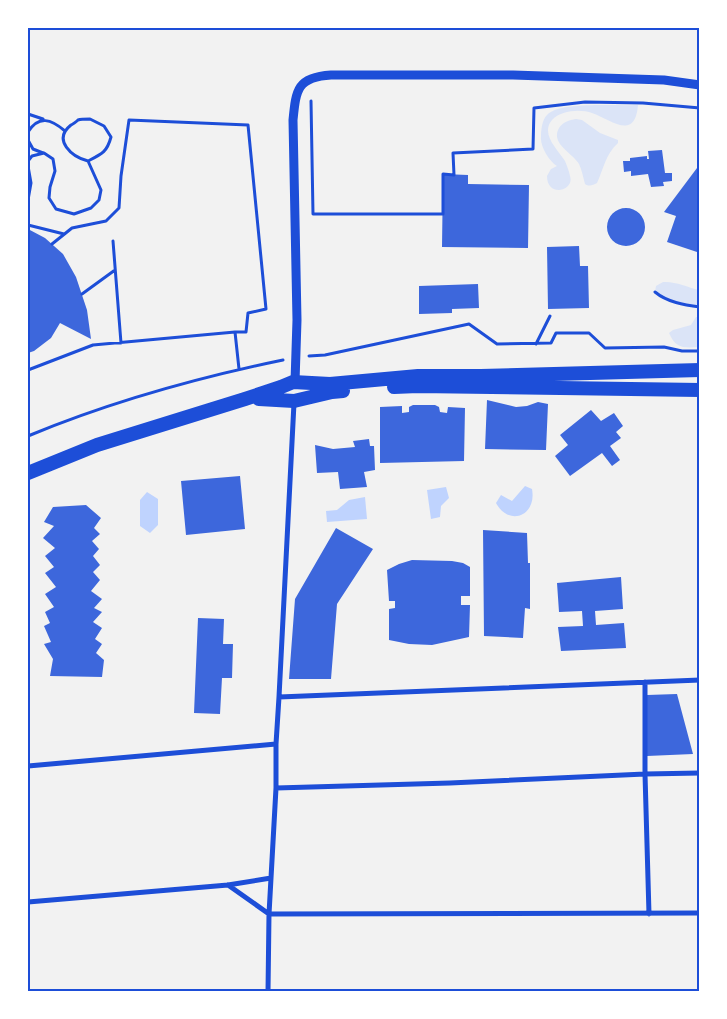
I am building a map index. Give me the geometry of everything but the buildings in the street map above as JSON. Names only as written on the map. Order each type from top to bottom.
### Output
[{"type":"highway","points":[[291,396],[287,384],[330,384],[418,376],[700,370]]},
{"type":"highway","points":[[28,473],[97,445],[245,399],[306,395],[306,387],[298,383]]},
{"type":"highway","points":[[291,396],[418,386],[700,390]]},
{"type":"street","points":[[298,383],[296,357],[293,120],[297,95],[300,87],[307,80],[316,76],[331,75],[513,75],[664,80],[700,85]]},
{"type":"street","points":[[268,992],[269,914],[276,788],[276,744],[291,396]]},
{"type":"street","points":[[279,697],[700,680]]},
{"type":"street","points":[[646,682],[645,774],[649,914]]},
{"type":"street","points":[[28,766],[276,744]]},
{"type":"street","points":[[276,788],[700,773]]},
{"type":"street","points":[[28,902],[228,885],[271,878]]},
{"type":"street","points":[[228,885],[269,914],[700,913]]},
{"type":"path","points":[[311,101],[313,214],[442,214],[443,174],[454,175],[453,153],[533,149],[534,108],[585,102],[643,102],[700,108]]},
{"type":"path","points":[[28,114],[46,120],[65,132]]},
{"type":"path","points":[[90,119],[104,126],[110,136],[108,148],[99,156],[88,161],[79,159],[66,146],[63,140],[65,132],[77,120],[90,119]]},
{"type":"path","points":[[28,132],[39,121],[46,120]]},
{"type":"path","points":[[28,370],[92,345],[246,332],[248,313],[266,309],[248,125],[129,120],[121,176],[119,208],[106,221],[72,228],[52,244]]},
{"type":"path","points":[[28,140],[33,149],[53,159],[55,171],[49,198],[56,209],[74,214],[91,208],[99,200],[101,190],[88,161]]},
{"type":"path","points":[[28,161],[32,156],[44,153]]},
{"type":"path","points":[[28,166],[31,183],[28,200]]},
{"type":"path","points":[[28,225],[65,234]]},
{"type":"path","points":[[113,241],[122,343]]},
{"type":"path","points":[[82,294],[115,269]]},
{"type":"path","points":[[655,292],[662,298],[686,306],[700,307]]},
{"type":"path","points":[[536,344],[550,316]]},
{"type":"path","points":[[28,436],[74,417],[239,369],[296,357],[325,355],[469,324],[497,344],[551,343],[556,333],[589,333],[605,348],[664,347],[682,351],[700,351]]},
{"type":"path","points":[[235,332],[239,369]]},
{"type":"shaded area","points":[[638,105],[636,116],[632,123],[627,125],[614,123],[592,113],[582,111],[566,112],[552,120],[549,125],[549,136],[551,142],[565,161],[570,181],[569,185],[560,190],[551,187],[547,176],[551,169],[557,166],[551,161],[541,141],[542,125],[547,115],[553,111],[576,106]]},
{"type":"shaded area","points":[[576,119],[582,120],[600,133],[618,140],[618,143],[607,157],[597,183],[591,185],[585,184],[579,164],[557,139],[559,128],[566,122]]},
{"type":"shaded area","points":[[663,282],[676,283],[699,290],[699,307],[662,298],[655,292],[656,286]]},
{"type":"shaded area","points":[[696,317],[699,317],[699,347],[678,345],[669,333],[691,325]]},
{"type":"water","points":[[525,486],[532,489],[530,506],[526,512],[514,516],[508,515],[501,510],[496,503],[501,495],[512,501]]},
{"type":"water","points":[[446,487],[449,498],[441,506],[440,517],[431,519],[427,490]]},
{"type":"water","points":[[147,492],[158,499],[158,525],[150,533],[140,526],[140,500]]},
{"type":"water","points":[[365,497],[367,519],[327,522],[326,511],[337,510],[349,500]]}]
